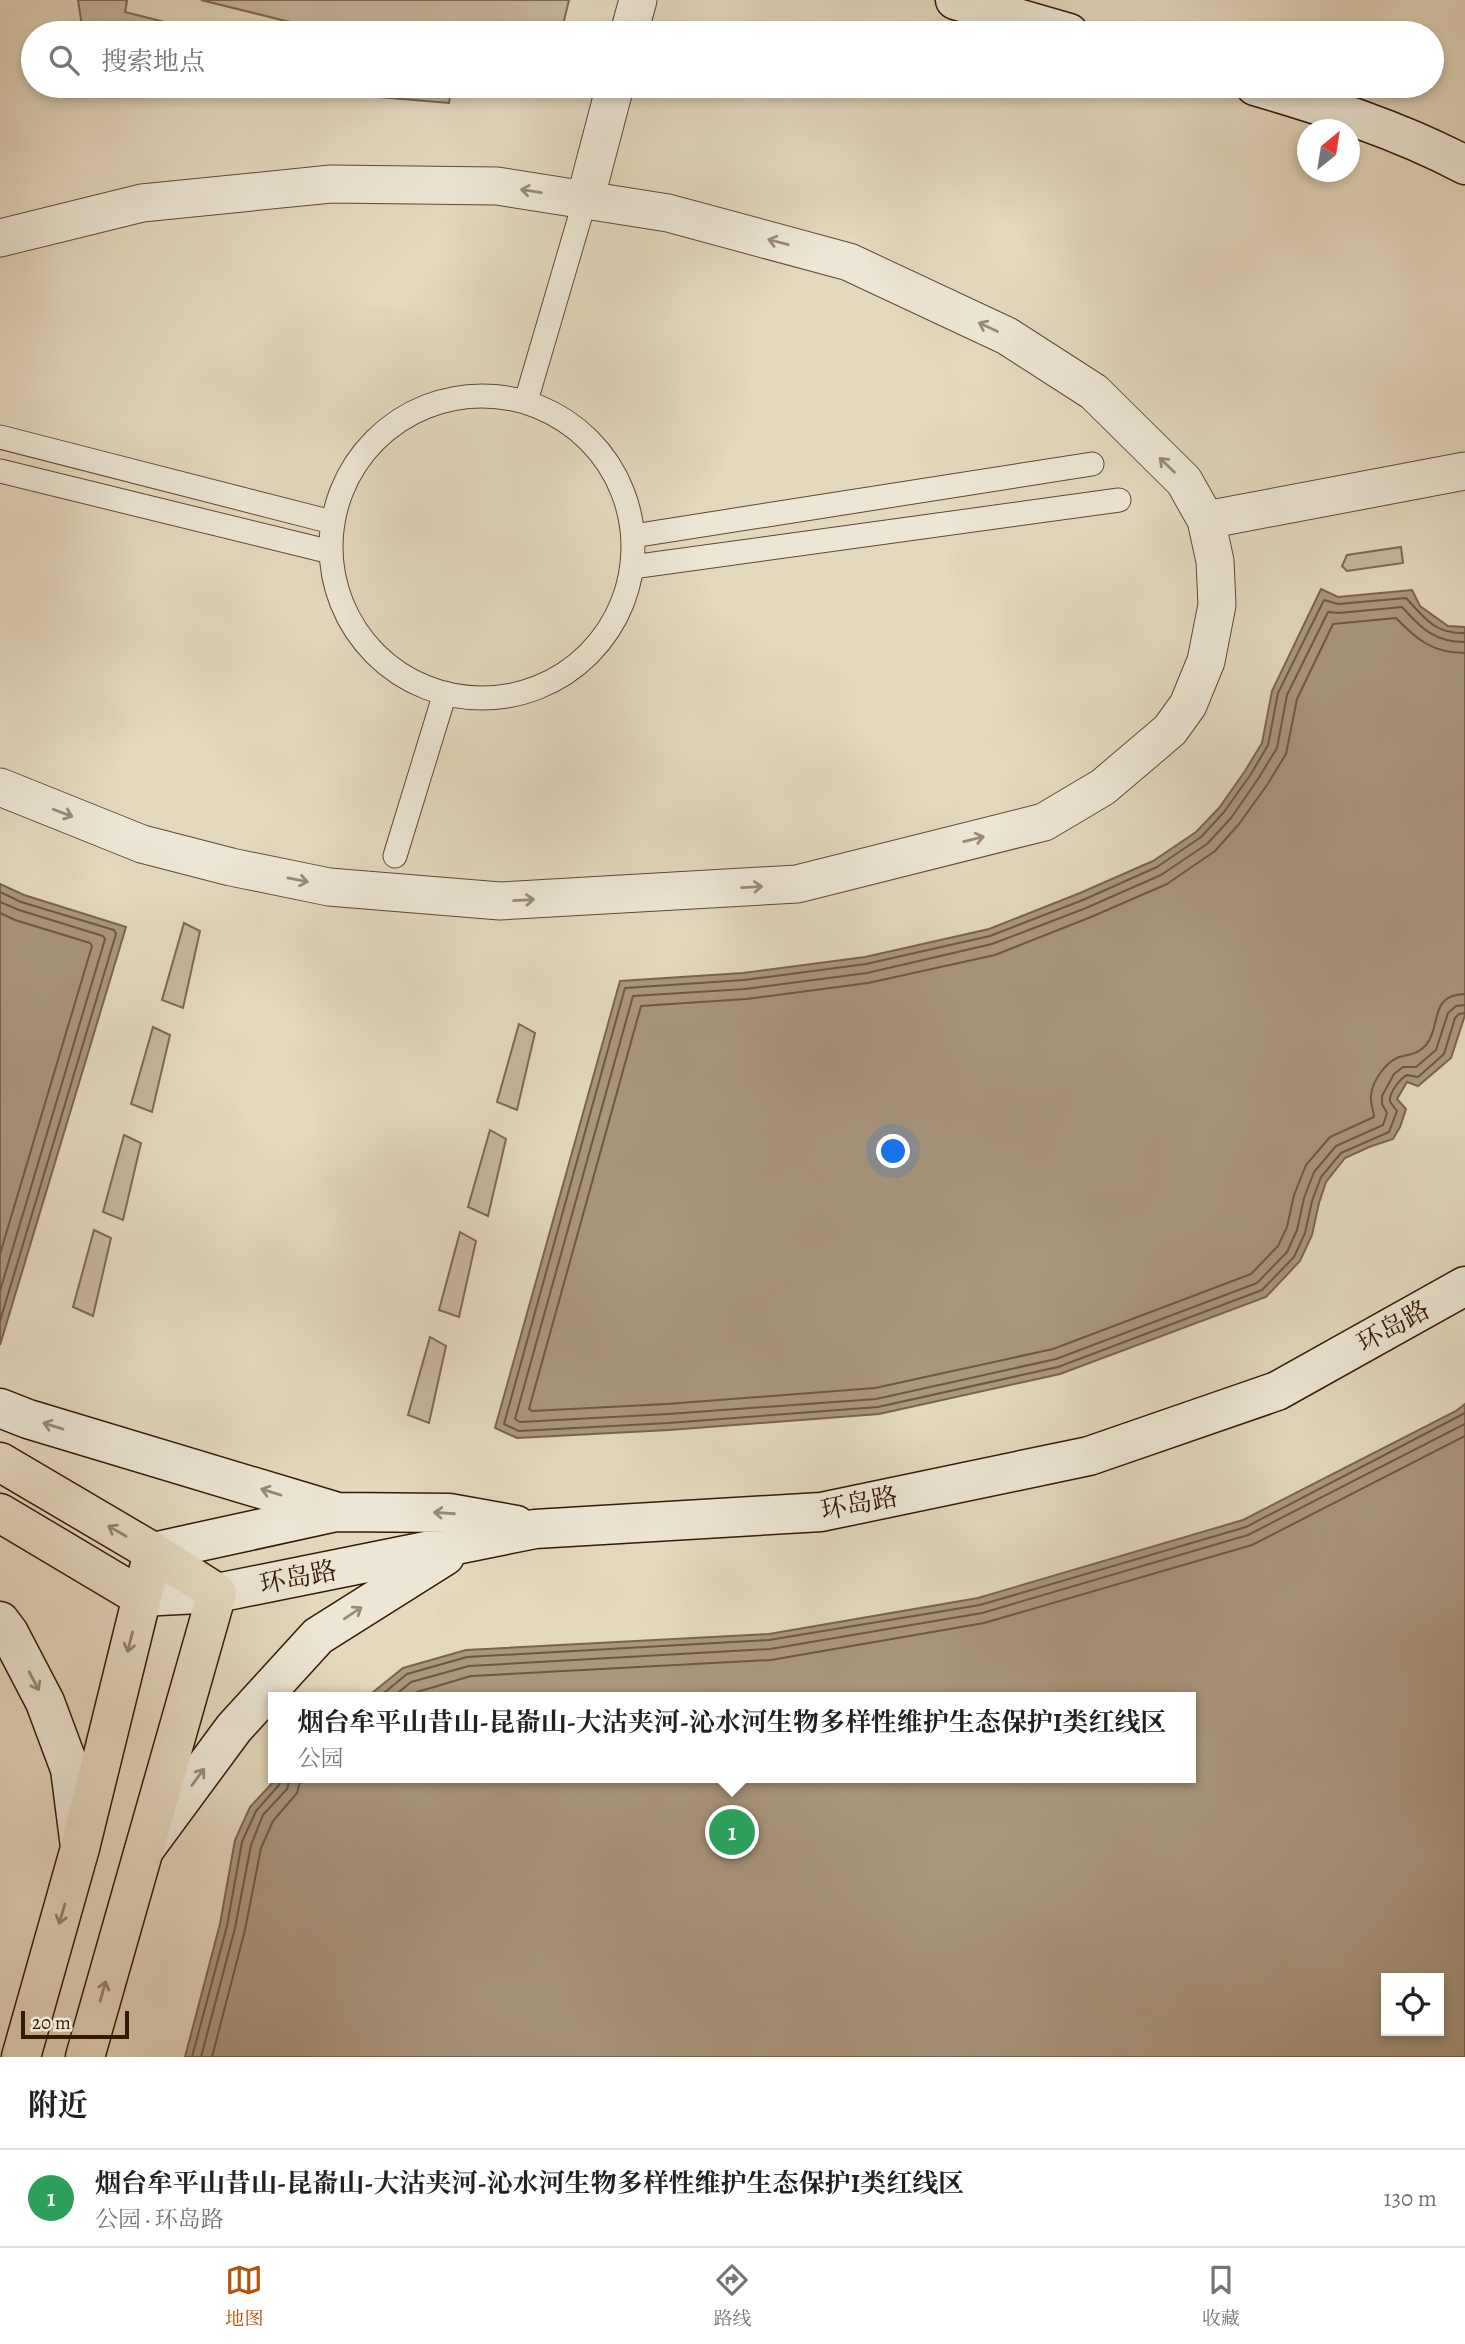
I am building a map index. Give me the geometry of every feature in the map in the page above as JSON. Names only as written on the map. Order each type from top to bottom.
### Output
[{"type":"main road","points":[[955,0],[1028,21]]},
{"type":"main road","points":[[1295,98],[1432,148],[1465,166]]},
{"type":"main road","name":"环岛路","points":[[141,1597],[217,1593],[536,1529],[821,1513],[1090,1456],[1277,1391],[1465,1286]]},
{"type":"main road","points":[[0,1408],[28,1419],[336,1512]]},
{"type":"main road","points":[[0,1462],[217,1593],[85,2057]]},
{"type":"main road","points":[[153,1552],[336,1512],[449,1513],[536,1529]]},
{"type":"main road","points":[[0,1513],[141,1597]]},
{"type":"main road","points":[[143,1852],[234,1728],[318,1636],[466,1542]]},
{"type":"main road","points":[[21,2057],[80,1848],[153,1552]]},
{"type":"main road","points":[[0,1621],[45,1702],[70,1769],[80,1848]]},
{"type":"street","points":[[632,21],[638,0]]},
{"type":"street","points":[[526,401],[612,98]]},
{"type":"street","points":[[0,238],[142,203],[331,184],[497,186],[668,213],[849,261],[1007,336],[1094,392],[1184,481],[1206,520],[1215,561],[1217,604],[1206,661],[1188,705],[1170,730],[1103,787],[1044,822],[797,884],[500,901],[329,887],[142,845],[0,787]]},
{"type":"street","points":[[496,397],[526,401],[559,418],[582,435],[602,456],[617,481],[628,508],[633,536],[632,567],[622,607],[601,642],[571,670],[536,689],[495,698],[455,696],[416,684],[382,660],[355,630],[338,593],[331,552],[332,522],[343,485],[363,453],[390,427],[422,408],[458,398],[496,397]]},
{"type":"street","points":[[0,437],[332,522]]},
{"type":"street","points":[[633,536],[1092,464]]},
{"type":"street","points":[[0,471],[331,552]]},
{"type":"street","points":[[1206,520],[1465,471]]},
{"type":"street","points":[[632,567],[1119,500]]},
{"type":"street","points":[[395,856],[445,693]]},
{"type":"shaded area","points":[[78,0],[124,0],[127,1],[125,12],[161,21],[81,21]]},
{"type":"shaded area","points":[[201,0],[569,0],[564,21],[286,21]]},
{"type":"shaded area","points":[[390,98],[450,98],[449,103]]},
{"type":"shaded area","points":[[1401,547],[1403,563],[1347,571],[1342,566],[1347,555]]},
{"type":"shaded area","points":[[184,923],[200,931],[183,1008],[162,1000]]},
{"type":"shaded area","points":[[519,1024],[535,1033],[517,1110],[497,1102]]},
{"type":"shaded area","points":[[153,1027],[170,1035],[152,1112],[131,1104]]},
{"type":"shaded area","points":[[490,1130],[506,1139],[488,1216],[468,1207]]},
{"type":"shaded area","points":[[124,1135],[141,1143],[123,1220],[103,1212]]},
{"type":"shaded area","points":[[94,1230],[111,1238],[93,1316],[73,1307]]},
{"type":"shaded area","points":[[460,1232],[476,1241],[459,1317],[439,1310]]},
{"type":"shaded area","points":[[430,1337],[446,1346],[429,1423],[408,1415]]},
{"type":"water","points":[[1321,589],[1338,597],[1412,590],[1420,606],[1448,626],[1465,627],[1465,1015],[1451,1058],[1418,1086],[1407,1082],[1397,1099],[1406,1109],[1393,1139],[1345,1158],[1326,1182],[1312,1235],[1300,1261],[1266,1297],[1060,1374],[879,1414],[517,1438],[495,1428],[620,981],[743,973],[865,957],[989,929],[1153,861],[1196,832],[1219,808],[1245,771],[1262,743],[1272,691]]},
{"type":"water","points":[[0,884],[24,895],[126,927],[0,1345]]},
{"type":"water","points":[[1465,1404],[1465,2057],[185,2057],[220,1924],[235,1840],[250,1807],[272,1783],[1196,1783],[1196,1692],[373,1692],[403,1668],[466,1650],[769,1634],[978,1598],[1243,1520]]},
{"type":"place","name":"烟台牟平山昔山-昆嵛山-大沽夹河-沁水河生物多样性维护生态保护I类红线区","points":[[732,1832]]}]
